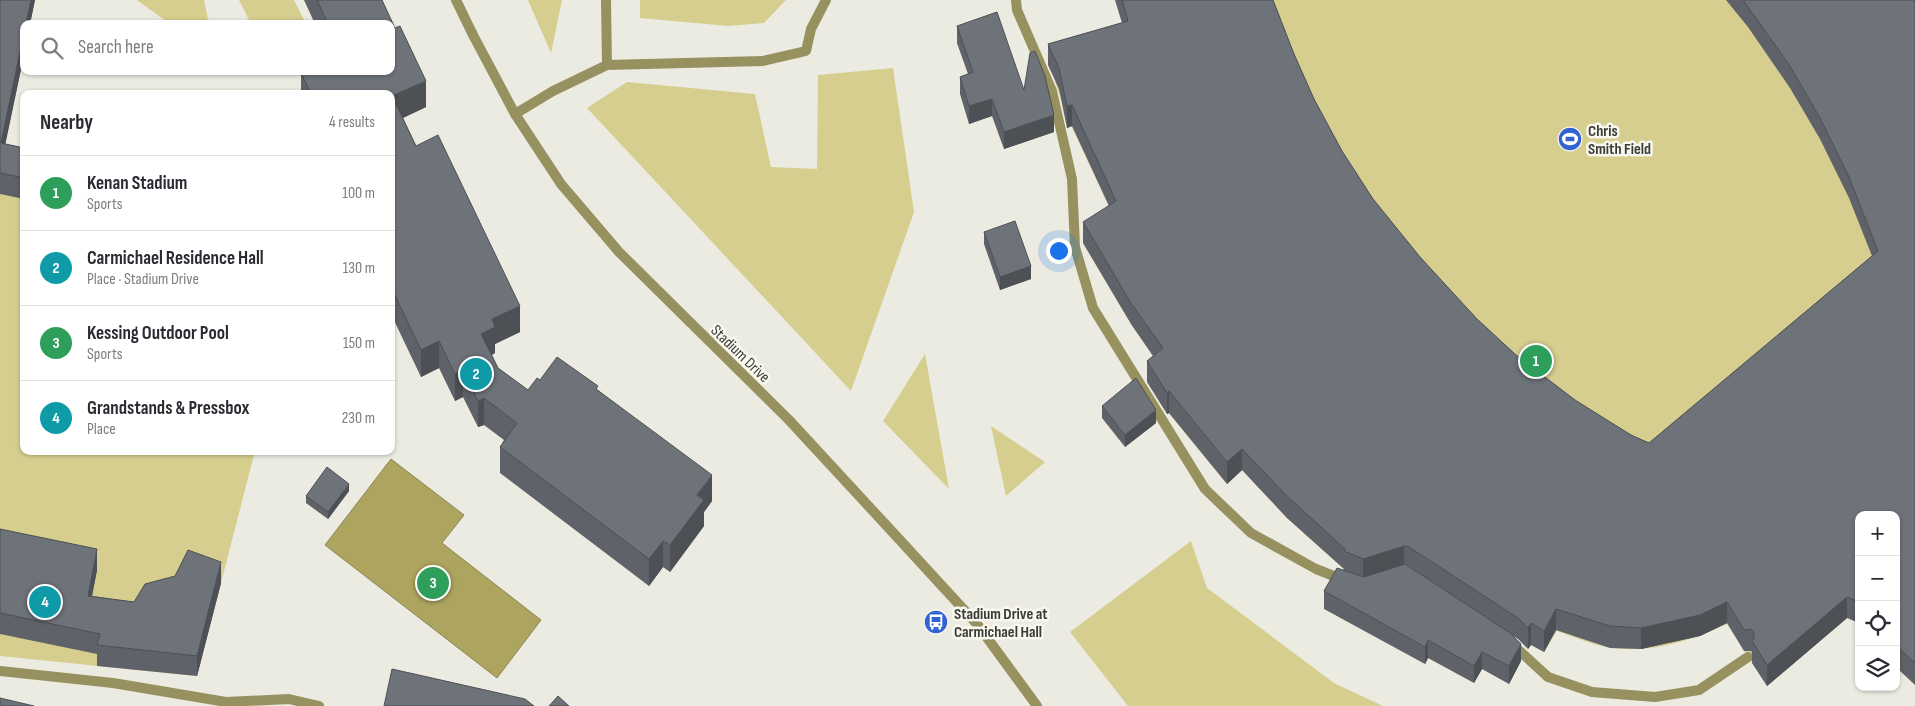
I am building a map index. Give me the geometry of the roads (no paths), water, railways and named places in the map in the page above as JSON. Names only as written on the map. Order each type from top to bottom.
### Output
[{"type":"street","name":"Stadium Drive","points":[[456,0],[472,35],[515,114],[561,184],[618,252],[826,460],[977,624],[1037,706]]},
{"type":"street","points":[[606,0],[608,65]]},
{"type":"street","points":[[515,114],[553,91],[608,65],[763,61],[806,51],[811,29],[826,0]]},
{"type":"street","points":[[1016,0],[1017,10],[1052,91],[1072,179],[1075,248],[1093,308],[1205,489],[1251,533],[1316,569],[1355,584]]},
{"type":"street","points":[[1506,639],[1548,677],[1592,692],[1655,697],[1699,690],[1748,657]]},
{"type":"street","points":[[0,671],[113,683],[226,702],[289,699],[319,706]]},
{"type":"place","name":"Chris Smith Field","points":[[1570,139]]},
{"type":"place","name":"Kenan Stadium","points":[[1536,361]]},
{"type":"place","name":"Carmichael Residence Hall","points":[[476,374]]},
{"type":"place","name":"Kessing Outdoor Pool","points":[[433,583]]},
{"type":"place","name":"Grandstands & Pressbox","points":[[45,602]]},
{"type":"place","name":"Stadium Drive at Carmichael Hall","points":[[936,622]]}]
